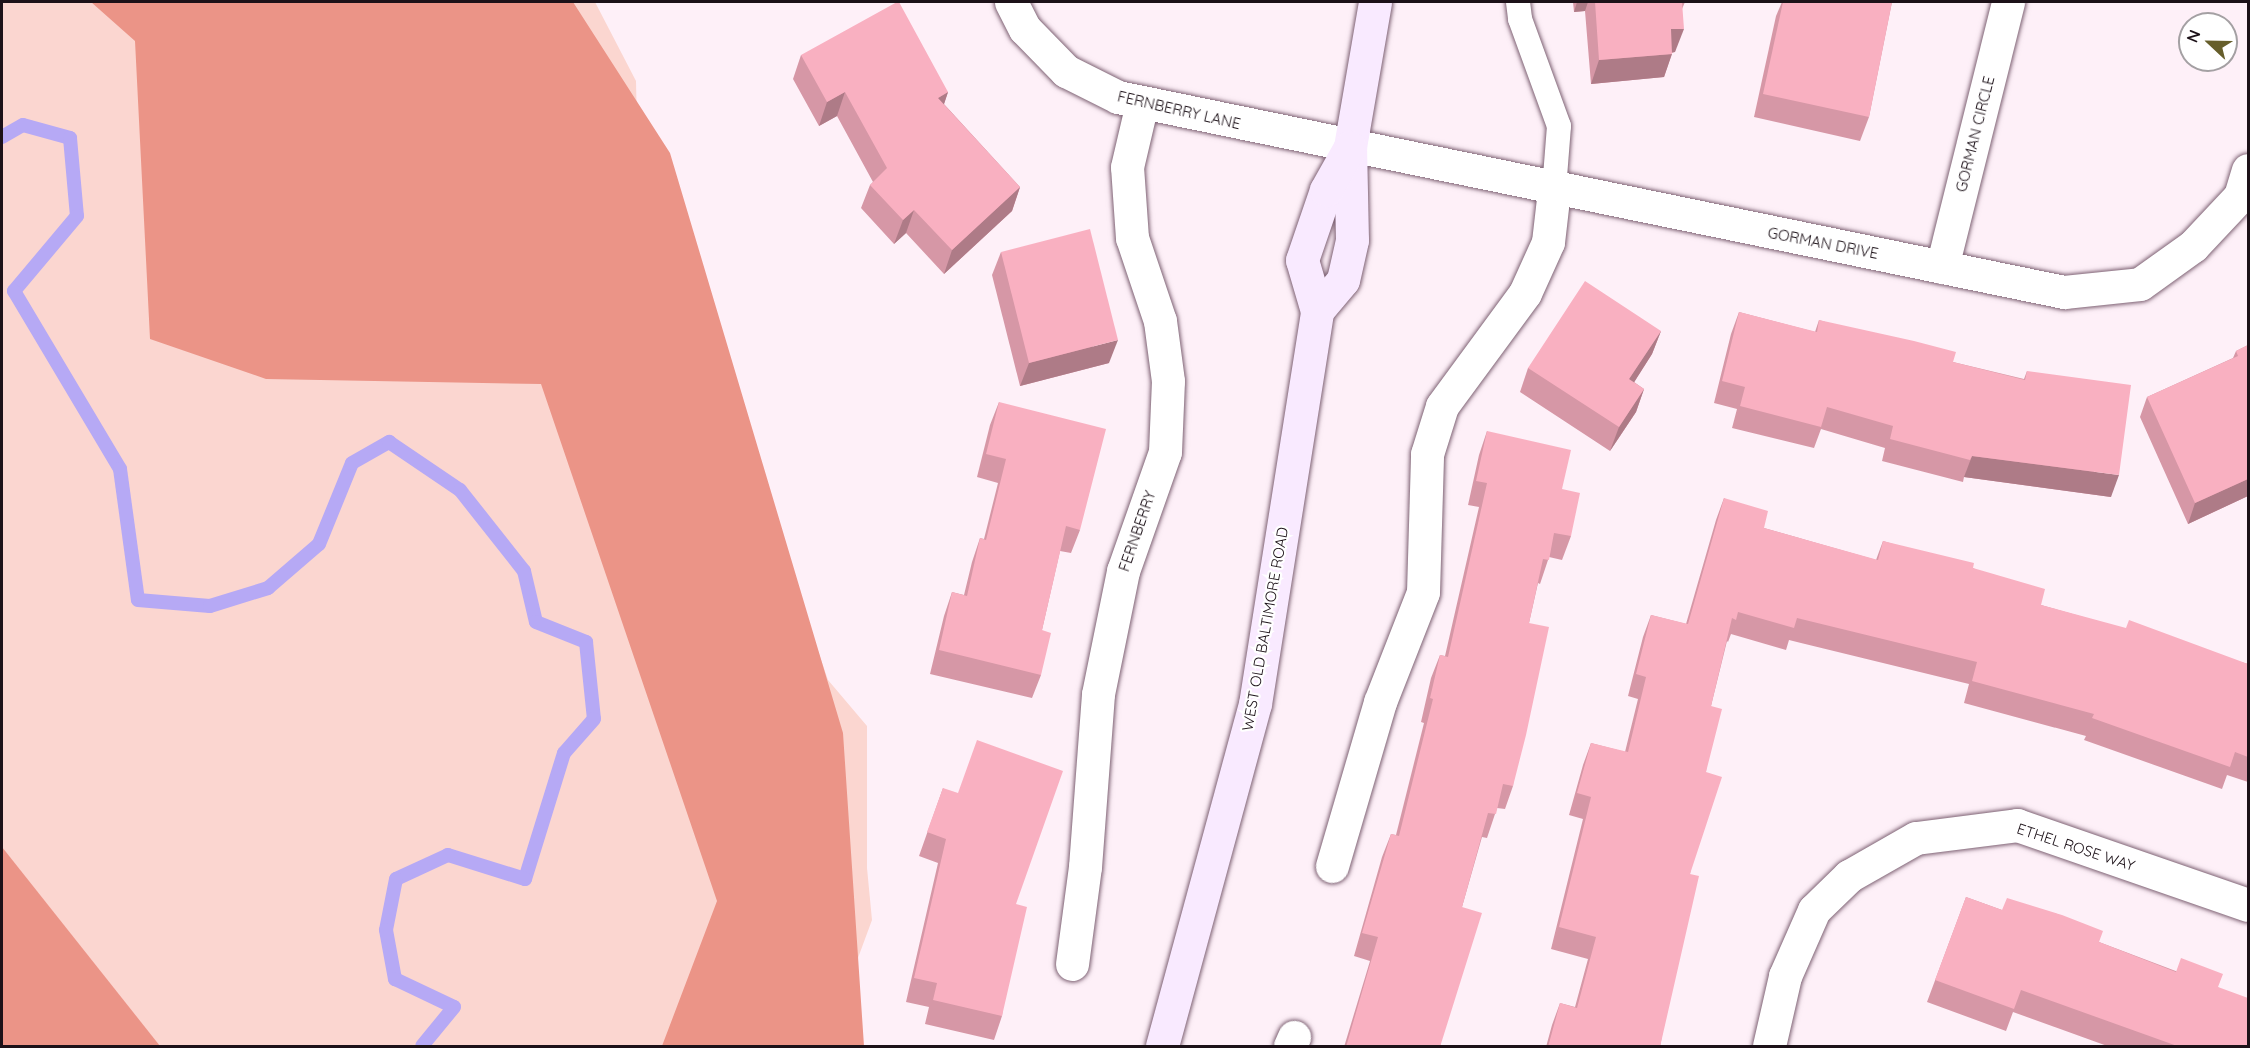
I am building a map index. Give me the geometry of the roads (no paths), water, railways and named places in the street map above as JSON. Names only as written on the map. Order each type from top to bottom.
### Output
[{"type":"street","name":"FERNBERRY LANE","points":[[1011,2],[1025,29],[1066,71],[1118,98],[1350,147]]},
{"type":"street","name":"WEST OLD BALTIMORE ROAD","points":[[1317,311],[1343,280],[1352,240],[1350,147],[1376,2]]},
{"type":"street","name":"GORMAN CIRCLE","points":[[1942,267],[2008,2]]},
{"type":"street","name":"FERNBERRY","points":[[1072,964],[1086,867],[1098,694],[1123,571],[1165,452],[1168,381],[1160,321],[1132,238],[1126,167],[1142,103]]},
{"type":"street","name":"WEST OLD BALTIMORE ROAD","points":[[1162,1047],[1255,704],[1317,311],[1302,260],[1326,190],[1350,147]]},
{"type":"street","name":"GORMAN DRIVE","points":[[1350,147],[2064,292],[2140,284],[2193,246],[2240,196],[2248,170]]},
{"type":"street","points":[[1332,866],[1380,702],[1423,592],[1427,454],[1442,406],[1525,292],[1548,242],[1554,190]]},
{"type":"street","name":"ETHEL ROSE WAY","points":[[1769,1047],[1785,976],[1814,910],[1849,876],[1916,838],[2017,825],[2248,905]]},
{"type":"lane","points":[[1518,2],[1520,19],[1559,126],[1554,190]]},
{"type":"waterway","points":[[2,137],[23,125],[70,138],[77,216],[14,291],[120,469],[138,600],[210,606],[268,588],[319,544],[352,463],[389,442],[460,490],[524,571],[536,622],[586,642],[594,719],[564,753],[525,879],[448,855],[396,879],[386,930],[395,979],[454,1007],[422,1046]]}]
